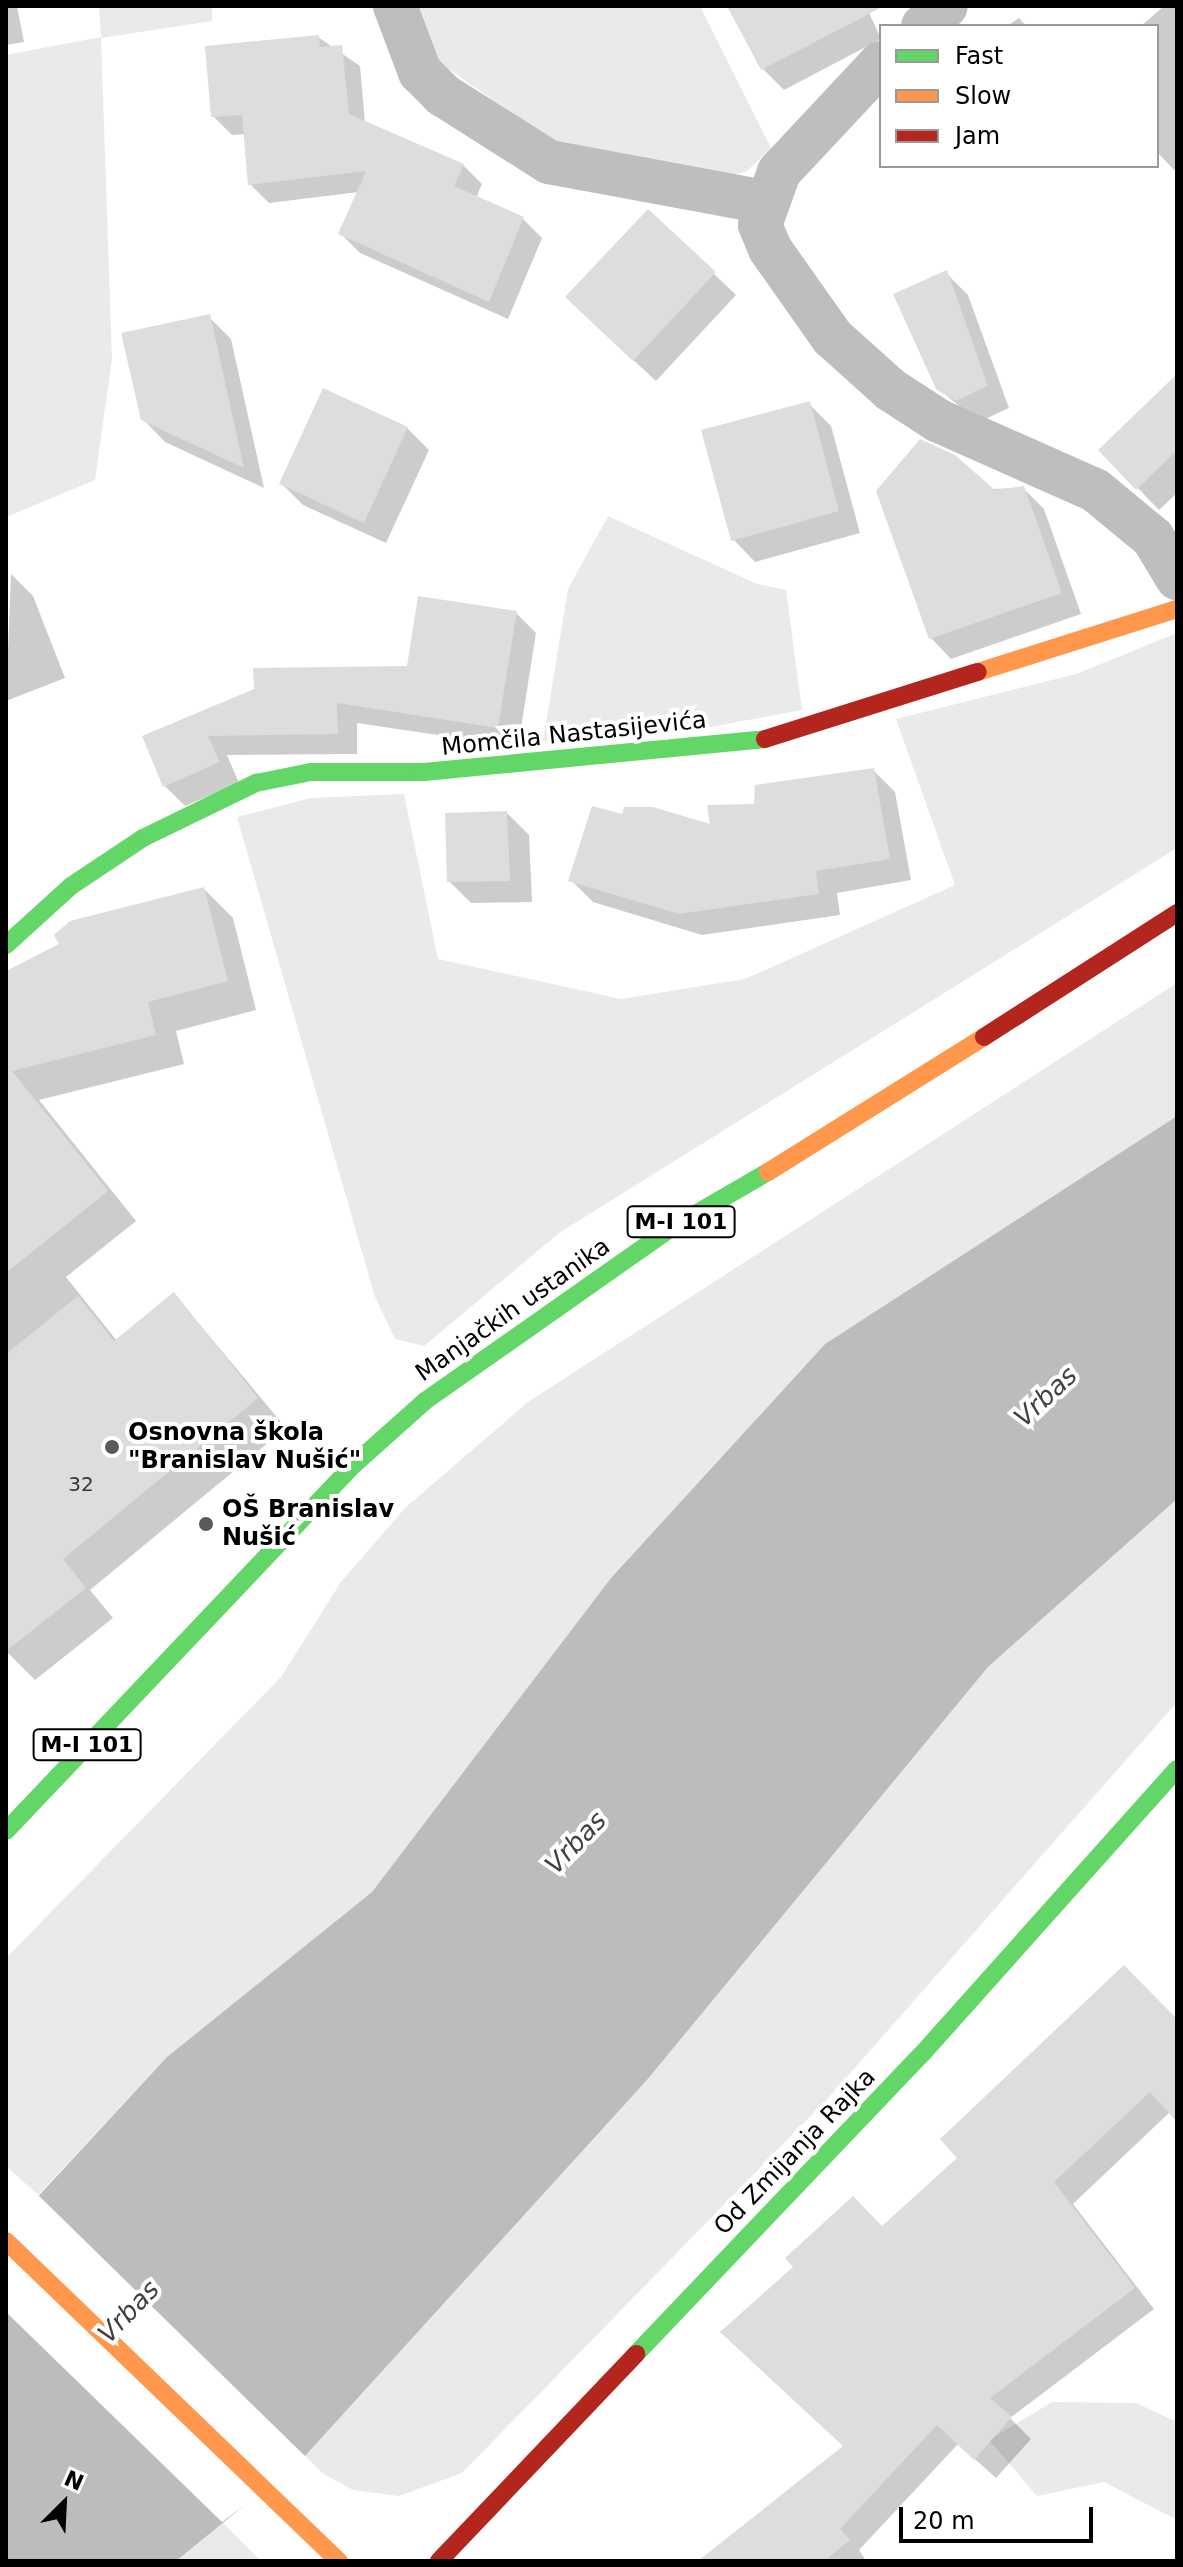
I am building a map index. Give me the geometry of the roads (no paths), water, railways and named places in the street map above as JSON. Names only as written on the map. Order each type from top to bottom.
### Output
[{"type":"street","points":[[395,6],[420,72],[509,141],[549,162],[764,202]]},
{"type":"street","points":[[925,24],[946,6]]},
{"type":"street","points":[[879,65],[779,172],[764,202],[760,225],[770,249],[844,348],[939,421],[1118,505],[1153,538],[1177,578]]},
{"type":"street","name":"Momčila Nastasijevića","points":[[6,945],[71,886],[143,838],[256,783],[311,772],[424,772],[766,739],[1177,609]]},
{"type":"street","name":"Manjačkih ustanika","points":[[6,1831],[349,1469],[425,1401],[673,1227],[845,1127],[1177,913]]},
{"type":"street","name":"Od Zmijanja Rajka","points":[[439,2561],[922,2054],[1177,1769]]},
{"type":"street","points":[[6,2241],[298,2525],[339,2561]]},
{"type":"water","name":"Vrbas","points":[[1177,1116],[1177,1499],[988,1667],[647,2080],[305,2456],[176,2561],[6,2561],[6,2231],[167,2057],[372,1892],[611,1578],[825,1344]]},
{"type":"place","name":"Osnovna škola \"Branislav Nušić\"","points":[[112,1447]]},
{"type":"place","name":"OŠ Branislav Nušić","points":[[206,1524]]}]
